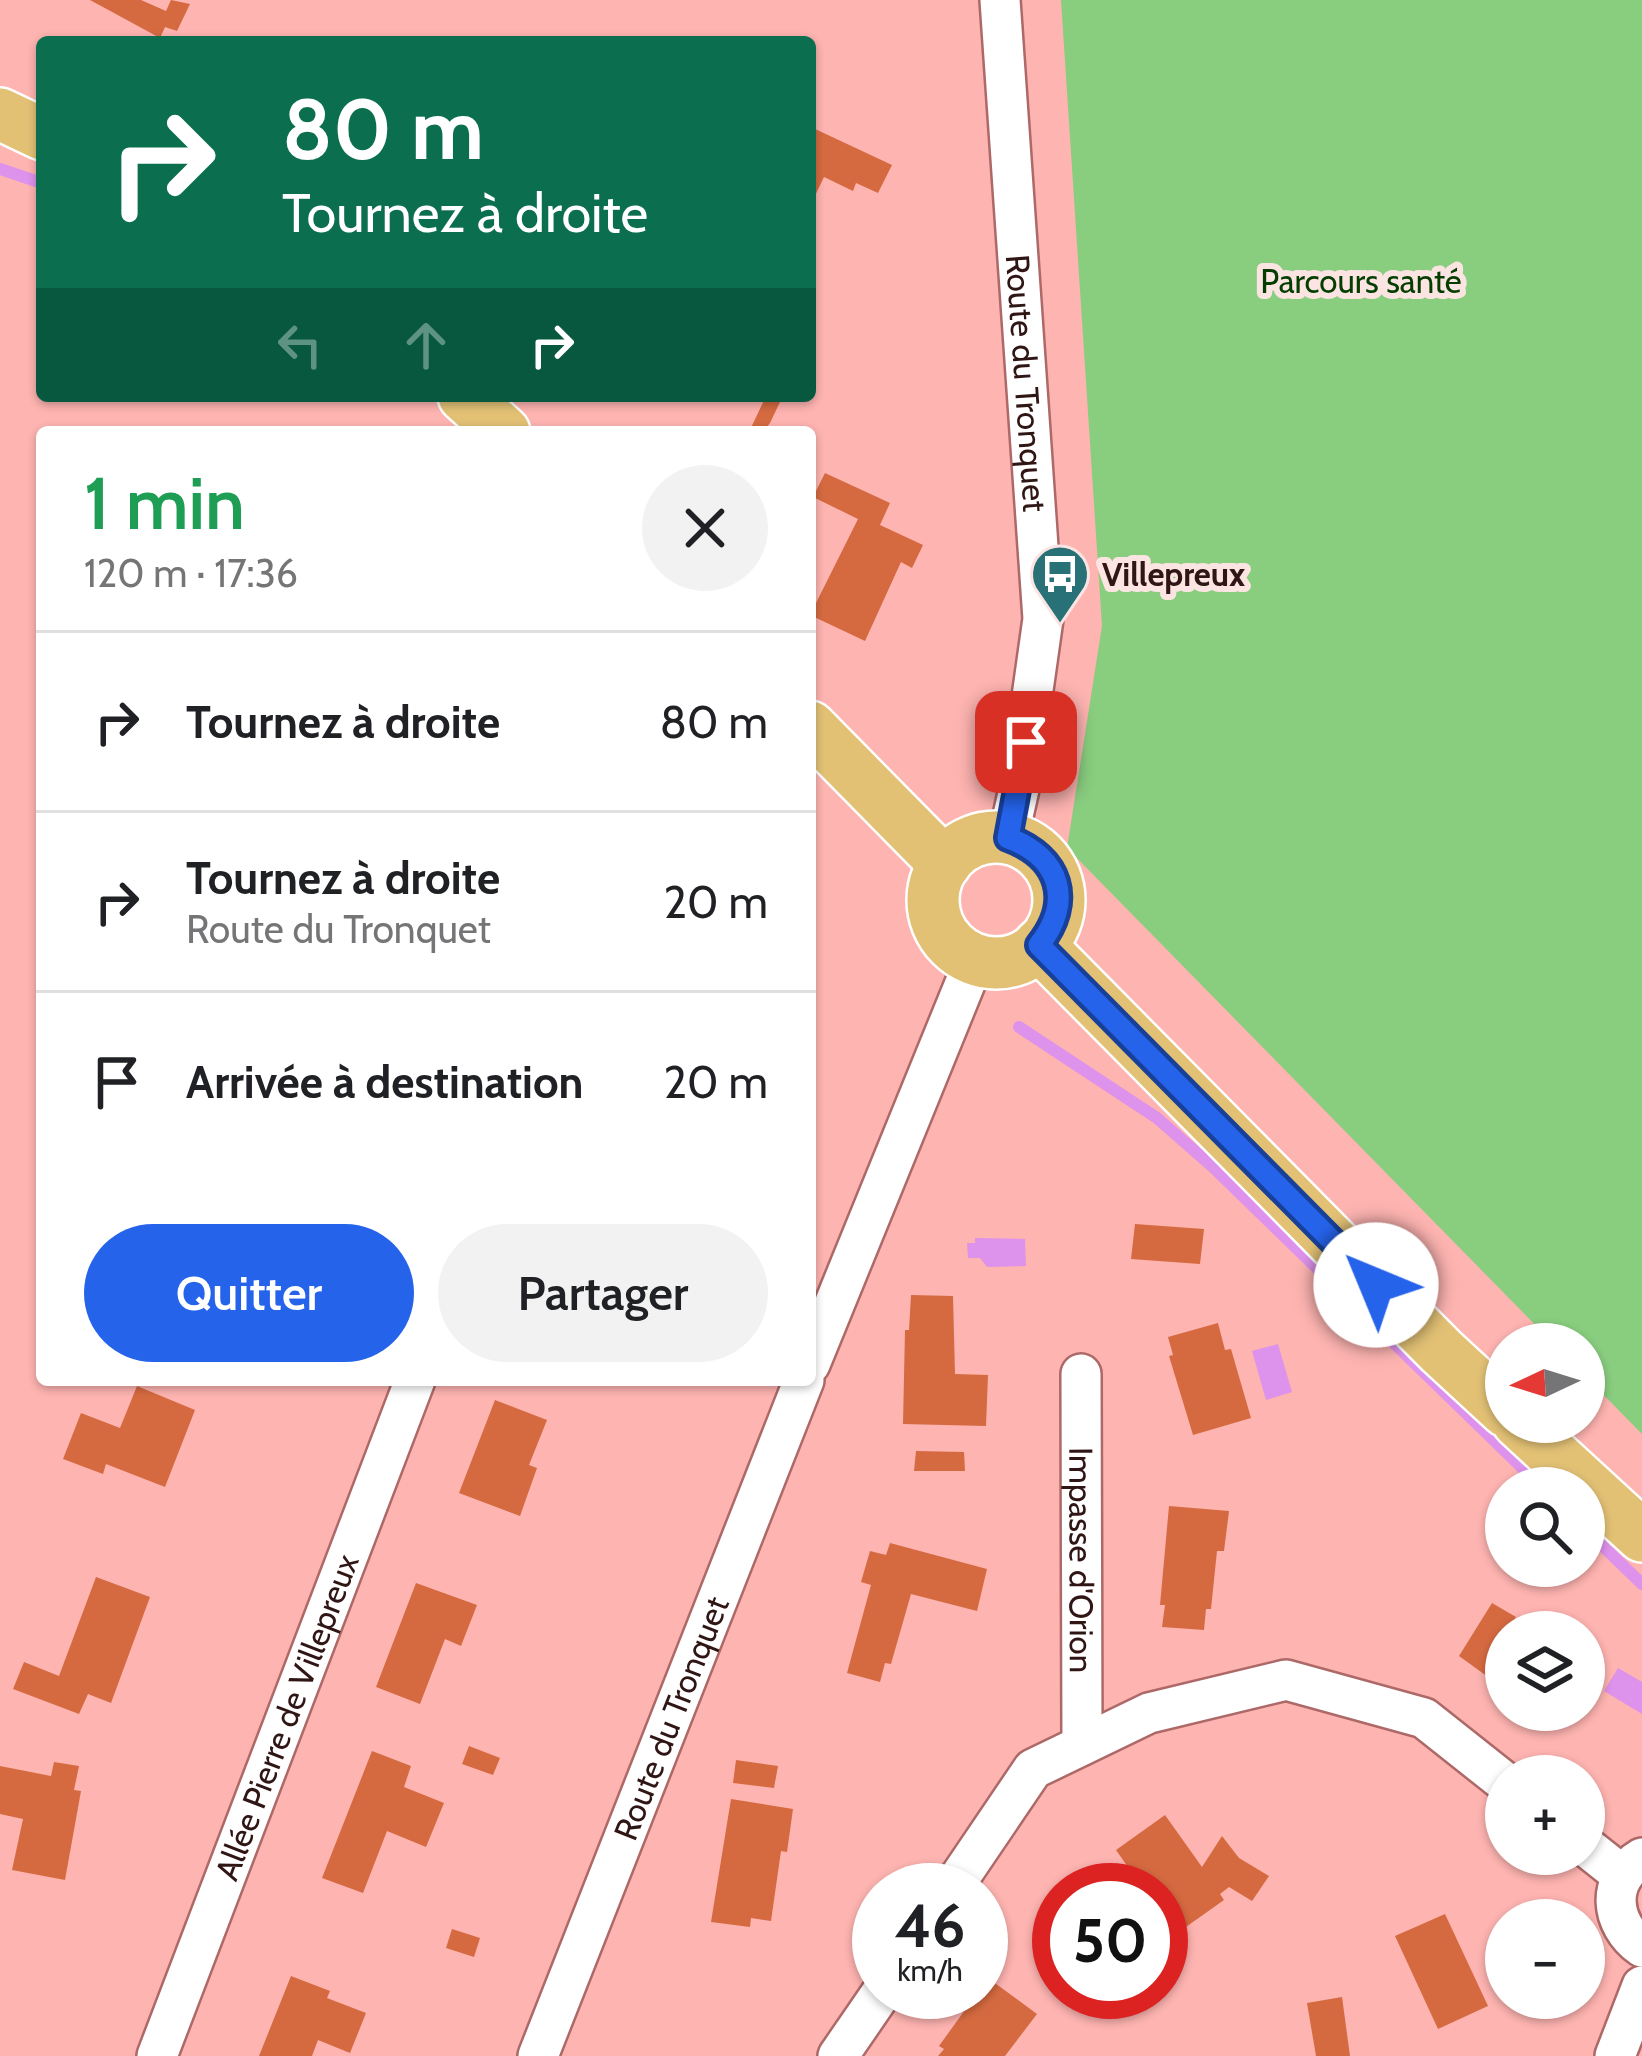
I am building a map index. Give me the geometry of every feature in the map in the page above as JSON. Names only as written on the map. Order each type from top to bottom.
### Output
[{"type":"main road","points":[[0,114],[36,131]]},
{"type":"main road","points":[[471,402],[497,426]]},
{"type":"main road","points":[[816,733],[944,864]]},
{"type":"main road","points":[[1008,838],[1042,856],[1053,873],[1058,911],[1039,945],[1009,962],[975,959],[945,936],[936,919],[936,880],[944,864],[972,841],[1008,838]]},
{"type":"main road","points":[[1039,945],[1485,1392]]},
{"type":"main road","points":[[1541,1443],[1642,1536]]},
{"type":"street","name":"Route du Tronquet","points":[[1000,0],[1042,619],[1008,838]]},
{"type":"street","points":[[816,1349],[975,959]]},
{"type":"street","name":"Impasse d'Orion","points":[[1081,1374],[1082,1745]]},
{"type":"street","name":"Allée Pierre de Villepreux","points":[[158,2056],[413,1386]]},
{"type":"street","name":"Route du Tronquet","points":[[538,2056],[802,1386]]},
{"type":"street","points":[[970,1863],[1034,1769],[1149,1713],[1286,1680],[1424,1718],[1485,1766]]},
{"type":"street","points":[[1632,1867],[1615,1906],[1628,1936],[1642,1947]]},
{"type":"street","points":[[1615,2056],[1642,1986]]},
{"type":"street","points":[[838,2056],[863,2019]]},
{"type":"green space","name":"Parcours santé","points":[[1061,0],[1642,0],[1642,1434],[1605,1396],[1605,1323],[1533,1323],[1067,848],[1102,626]]},
{"type":"shaded area","points":[[975,1238],[1025,1239],[1026,1266],[987,1267],[980,1258],[968,1258],[967,1243],[975,1243]]},
{"type":"shaded area","points":[[1278,1344],[1292,1392],[1266,1400],[1252,1351]]},
{"type":"shaded area","points":[[1618,1668],[1642,1682],[1642,1714],[1605,1692]]},
{"type":"building","points":[[90,0],[141,0],[166,11],[171,0],[190,4],[177,31],[165,27],[156,36]]},
{"type":"building","points":[[816,129],[892,165],[878,193],[856,183],[853,191],[824,177],[816,194]]},
{"type":"building","points":[[763,402],[780,402],[768,426],[752,426]]},
{"type":"building","points":[[825,473],[890,503],[880,525],[923,545],[912,568],[901,562],[865,641],[816,618],[816,603],[858,519],[816,498]]},
{"type":"building","points":[[1135,1224],[1204,1229],[1200,1264],[1131,1259]]},
{"type":"building","points":[[911,1295],[953,1296],[955,1374],[988,1375],[986,1426],[903,1424],[905,1330],[909,1330]]},
{"type":"building","points":[[1218,1323],[1225,1350],[1231,1349],[1251,1418],[1193,1435],[1169,1356],[1173,1355],[1168,1337]]},
{"type":"building","points":[[137,1386],[195,1410],[165,1487],[106,1464],[103,1474],[63,1459],[81,1413],[120,1428]]},
{"type":"building","points":[[495,1400],[547,1420],[529,1465],[537,1468],[520,1516],[459,1493]]},
{"type":"building","points":[[916,1451],[964,1452],[965,1471],[914,1471]]},
{"type":"building","points":[[1169,1506],[1229,1511],[1204,1630],[1162,1627]]},
{"type":"building","points":[[890,1543],[987,1569],[977,1611],[911,1594],[891,1664],[885,1663],[880,1682],[847,1673],[871,1585],[861,1582],[870,1551],[886,1555]]},
{"type":"building","points":[[96,1577],[150,1597],[111,1703],[88,1694],[79,1714],[13,1689],[24,1662],[59,1676]]},
{"type":"building","points":[[416,1583],[477,1605],[461,1646],[445,1639],[420,1704],[376,1687]]},
{"type":"building","points":[[1485,1614],[1485,1675],[1459,1656]]},
{"type":"building","points":[[469,1746],[500,1758],[493,1775],[462,1764]]},
{"type":"building","points":[[372,1751],[411,1766],[404,1787],[444,1803],[426,1847],[387,1831],[363,1893],[322,1878]]},
{"type":"building","points":[[736,1760],[778,1766],[774,1788],[733,1783]]},
{"type":"building","points":[[54,1762],[79,1766],[74,1790],[81,1791],[65,1880],[12,1870],[23,1819],[0,1814],[0,1766],[51,1776]]},
{"type":"building","points":[[731,1799],[793,1809],[787,1852],[781,1851],[771,1921],[751,1918],[750,1927],[711,1922]]},
{"type":"building","points":[[1165,1815],[1202,1867],[1222,1836],[1239,1858],[1269,1876],[1252,1901],[1229,1887],[1220,1894],[1224,1900],[1188,1926],[1188,1863],[1125,1863],[1116,1850]]},
{"type":"building","points":[[1445,1914],[1485,2007],[1438,2029],[1395,1936]]},
{"type":"building","points":[[452,1929],[480,1938],[474,1957],[446,1948]]},
{"type":"building","points":[[291,1976],[330,1991],[327,1998],[366,2013],[350,2053],[318,2040],[312,2056],[259,2056]]},
{"type":"building","points":[[1008,1993],[1032,2010],[1033,2019],[1005,2056],[938,2056],[944,2049],[939,2046],[958,2019],[1008,2019]]},
{"type":"building","points":[[1342,1997],[1350,2056],[1316,2056],[1307,2003]]},
{"type":"waterway","points":[[0,169],[36,181]]},
{"type":"waterway","points":[[1019,1027],[1157,1118],[1213,1167],[1521,1467]]},
{"type":"waterway","points":[[1605,1548],[1642,1584]]},
{"type":"place","name":"Villepreux","points":[[1060,625]]},
{"type":"route","points":[[1026,742],[1008,838],[1042,856],[1053,873],[1058,911],[1039,945],[1376,1285]]}]
